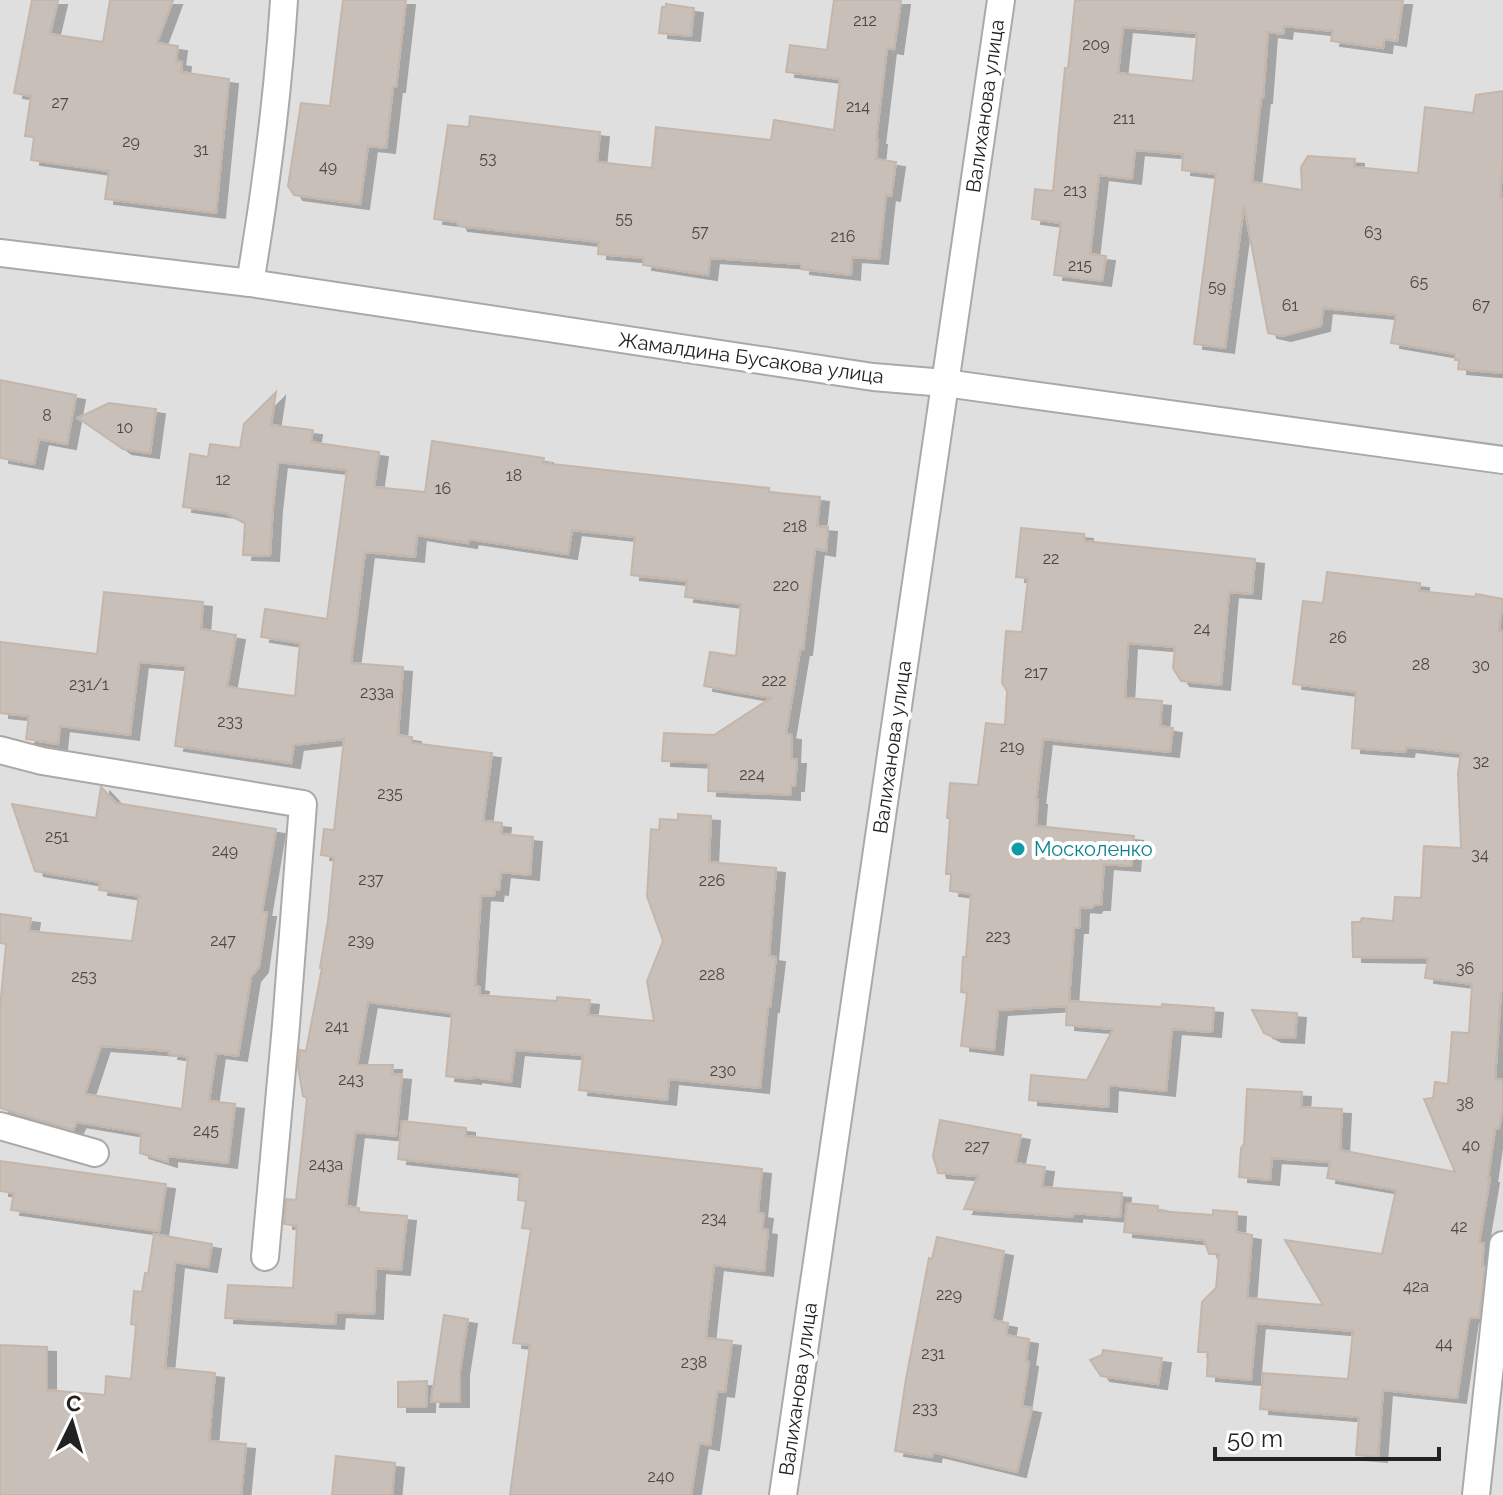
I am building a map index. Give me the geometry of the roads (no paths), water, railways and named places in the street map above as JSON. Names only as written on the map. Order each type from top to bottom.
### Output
[{"type":"street","points":[[250,283],[267,183],[284,0]]},
{"type":"street","name":"Валиханова улица","points":[[783,1495],[1001,0]]},
{"type":"street","name":"Жамалдина Бусакова улица","points":[[0,253],[250,283],[873,377],[945,383],[1503,460]]},
{"type":"street","points":[[0,750],[42,761],[303,804],[265,1257]]},
{"type":"street","points":[[0,1126],[95,1153]]},
{"type":"street","points":[[1476,1495],[1503,1245]]},
{"type":"place","name":"Москоленко","points":[[1018,849]]}]
